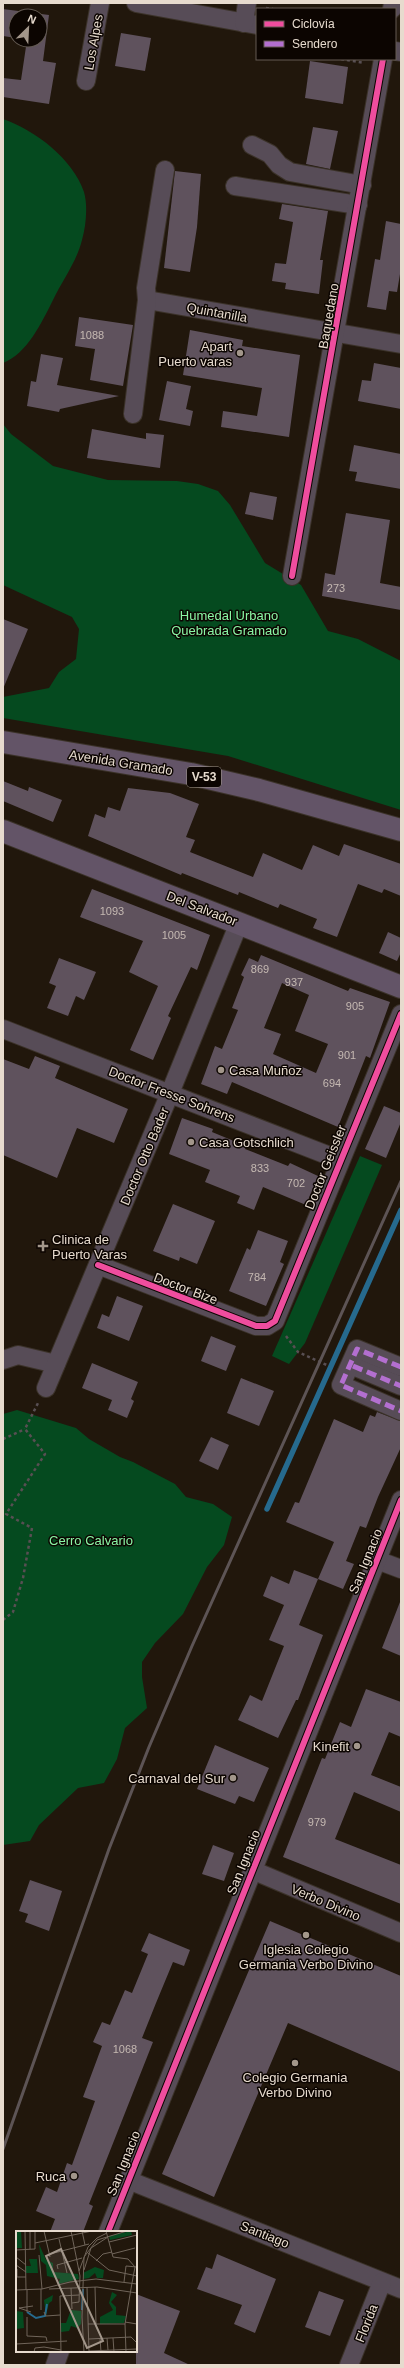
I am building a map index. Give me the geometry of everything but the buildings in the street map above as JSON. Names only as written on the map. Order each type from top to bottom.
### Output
[{"type":"main road","name":"Avenida Gramado","points":[[3,742],[191,774],[259,790],[401,830]]},
{"type":"main road","name":"Del Salvador","points":[[3,831],[401,987]]},
{"type":"street","name":"Los Alpes","points":[[86,81],[100,3]]},
{"type":"street","points":[[136,3],[251,24],[247,3]]},
{"type":"street","name":"Baquedano","points":[[292,576],[336,333],[383,60]]},
{"type":"street","points":[[252,145],[270,154],[279,165],[290,172],[362,185]]},
{"type":"street","points":[[133,414],[147,300],[146,288],[165,170]]},
{"type":"street","points":[[234,186],[358,205]]},
{"type":"street","name":"Quintanilla","points":[[147,300],[401,344]]},
{"type":"street","name":"Doctor Otto Bader","points":[[46,1388],[170,1093],[239,923]]},
{"type":"street","name":"Doctor Geissler","points":[[271,1323],[401,1014]]},
{"type":"street","name":"Doctor Fresse Sohrens","points":[[3,1029],[340,1160]]},
{"type":"street","name":"Doctor Bize","points":[[98,1265],[256,1326],[271,1323]]},
{"type":"street","points":[[401,1367],[357,1349],[341,1385],[401,1411]]},
{"type":"street","points":[[3,1360],[18,1355],[56,1364]]},
{"type":"street","points":[[353,1366],[401,1386]]},
{"type":"street","name":"San Ignacio","points":[[108,2231],[401,1500]]},
{"type":"street","points":[[377,1560],[401,1569]]},
{"type":"street","name":"Verbo Divino","points":[[252,1870],[401,1933]]},
{"type":"street","name":"Santiago","points":[[128,2180],[401,2289]]},
{"type":"street","name":"Florida","points":[[349,2365],[382,2282]]},
{"type":"street","points":[[55,2365],[60,2352]]},
{"type":"path","points":[[271,1323],[298,1352],[329,1366]]},
{"type":"path","points":[[3,1439],[25,1429],[46,1388]]},
{"type":"path","points":[[3,1620],[13,1612],[23,1578],[32,1528],[6,1514],[45,1454],[25,1429]]},
{"type":"green space","points":[[3,119],[28,130],[62,157],[79,180],[84,192],[86,216],[85,229],[80,248],[44,318],[26,345],[12,359],[3,363]]},
{"type":"green space","name":"Humedal Urbano Quebrada Gramado","points":[[3,424],[11,434],[53,466],[108,480],[177,481],[198,484],[218,491],[230,505],[265,563],[301,585],[328,631],[358,639],[401,661],[401,810],[228,756],[3,718],[3,697],[49,688],[59,672],[76,659],[79,629],[72,617],[3,585]]},
{"type":"green space","points":[[360,1156],[382,1165],[305,1343],[289,1364],[272,1356]]},
{"type":"green space","name":"Cerro Calvario","points":[[17,1410],[76,1428],[89,1439],[120,1457],[133,1462],[175,1484],[186,1497],[213,1504],[232,1517],[224,1545],[207,1567],[183,1614],[155,1643],[142,1662],[142,1677],[147,1708],[125,1728],[117,1759],[104,1783],[78,1788],[39,1825],[30,1841],[3,1845],[3,1414]]},
{"type":"waterway","points":[[267,1509],[401,1210]]},
{"type":"railway","points":[[3,2149],[109,1849],[149,1747],[192,1646],[401,1181]]},
{"type":"marked path","points":[[401,1367],[357,1349],[341,1385],[401,1411]]},
{"type":"marked path","points":[[353,1366],[401,1386]]},
{"type":"cycle path","points":[[292,576],[383,60]]},
{"type":"cycle path","points":[[98,1265],[256,1326],[267,1326],[275,1321],[401,1014]]},
{"type":"cycle path","points":[[108,2231],[401,1500]]},
{"type":"place","name":"Apart Puerto varas","points":[[240,353]]},
{"type":"place","name":"Casa Muñoz","points":[[221,1070]]},
{"type":"place","name":"Casa Gotschlich","points":[[191,1142]]},
{"type":"place","name":"Clinica de Puerto Varas","points":[[43,1246]]},
{"type":"place","name":"Kinefit","points":[[357,1746]]},
{"type":"place","name":"Carnaval del Sur","points":[[233,1778]]},
{"type":"place","name":"Iglesia Colegio Germania Verbo Divino","points":[[306,1935]]},
{"type":"place","name":"Colegio Germania Verbo Divino","points":[[295,2063]]},
{"type":"place","name":"Ruca","points":[[74,2176]]}]
